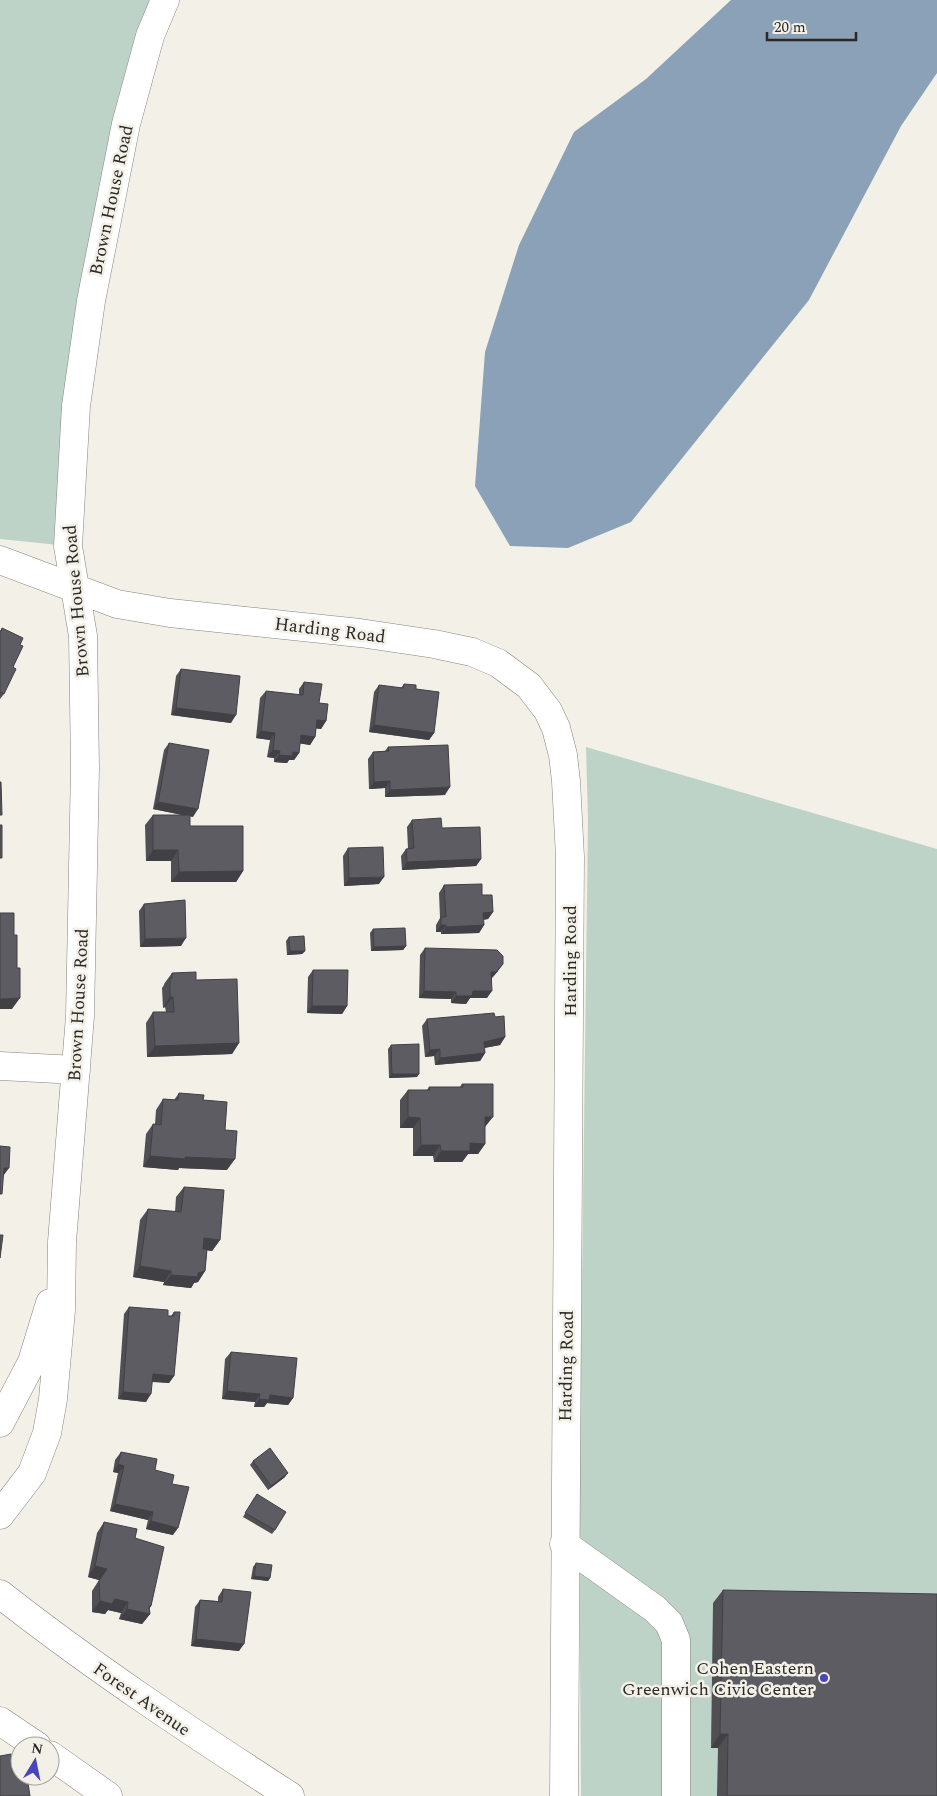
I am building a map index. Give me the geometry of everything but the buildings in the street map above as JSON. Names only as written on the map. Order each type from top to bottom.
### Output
[{"type":"street","name":"Brown House Road","points":[[0,1515],[32,1472],[47,1433],[53,1399],[61,1310],[62,1242],[80,1016],[85,768],[83,636],[68,546],[74,422],[85,333],[126,124],[150,36],[165,0]]},
{"type":"street","name":"Harding Road","points":[[0,560],[117,604],[170,613],[360,633],[457,648],[485,657],[507,668],[529,686],[548,712],[556,728],[563,755],[570,857],[564,1544],[564,1796]]},
{"type":"street","points":[[0,1066],[76,1070]]},
{"type":"street","name":"Brown House Road","points":[[0,1423],[32,1362],[48,1310],[62,1242]]},
{"type":"street","points":[[564,1544],[655,1609],[669,1623],[676,1640],[676,1796]]},
{"type":"street","name":"Forest Avenue","points":[[0,1594],[65,1645],[143,1701],[290,1796]]},
{"type":"street","points":[[0,1721],[22,1736]]},
{"type":"street","points":[[60,1762],[108,1796]]},
{"type":"green space","points":[[0,0],[166,0],[135,87],[68,546],[0,539]]},
{"type":"green space","name":"Cohen Eastern Greenwich Civic Center","points":[[586,747],[937,849],[937,1796],[581,1796],[579,1515],[588,820]]},
{"type":"water","points":[[731,0],[937,0],[937,73],[901,126],[809,300],[631,522],[568,548],[510,546],[475,486],[485,352],[519,245],[574,132],[646,79]]},
{"type":"place","name":"Cohen Eastern Greenwich Civic Center","points":[[824,1678]]}]
